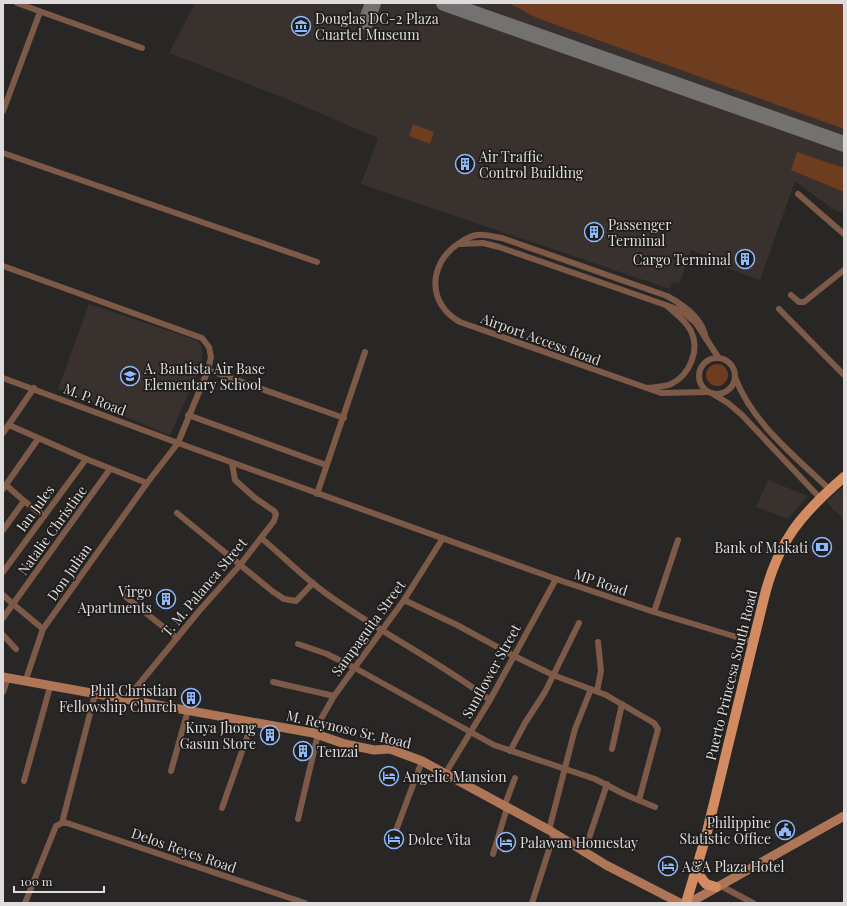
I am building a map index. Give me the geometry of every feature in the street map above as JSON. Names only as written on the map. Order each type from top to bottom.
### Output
[{"type":"main road","name":"Puerto Princesa South Road","points":[[687,903],[768,580],[780,550],[801,518],[829,489],[844,477]]},
{"type":"main road","points":[[696,871],[706,884],[717,886]]},
{"type":"street","points":[[17,3],[142,48]]},
{"type":"street","points":[[3,111],[40,12]]},
{"type":"street","points":[[3,153],[317,262]]},
{"type":"street","points":[[798,194],[844,234]]},
{"type":"street","name":"Airport Access Road","points":[[706,339],[704,326],[695,316],[675,300],[656,291],[502,238],[478,235],[466,238],[451,249],[443,258],[434,279],[436,296],[452,318],[525,346],[644,388],[669,394],[710,393]]},
{"type":"street","name":"Airport Access Road","points":[[458,244],[473,242],[493,246],[666,305],[684,313],[696,323],[718,357]]},
{"type":"street","name":"Don Julian","points":[[3,266],[202,338],[209,347],[211,357],[208,370],[188,415],[178,443],[147,483],[43,629],[25,682]]},
{"type":"street","points":[[791,295],[799,302],[804,302],[844,270]]},
{"type":"street","points":[[644,388],[667,385],[679,379],[687,370],[693,354],[694,342],[691,331],[683,320],[666,305]]},
{"type":"street","points":[[779,309],[844,375]]},
{"type":"street","points":[[317,494],[326,465],[344,418],[365,352]]},
{"type":"street","points":[[820,498],[742,414],[728,403],[710,393],[700,384],[698,373],[703,363],[707,360],[718,357],[731,364],[742,394],[758,418],[829,489]]},
{"type":"street","points":[[208,370],[344,418]]},
{"type":"street","points":[[710,393],[724,393],[732,386],[735,377]]},
{"type":"street","name":"M. P. Road","points":[[3,378],[34,388],[317,494]]},
{"type":"street","points":[[3,433],[34,388]]},
{"type":"street","points":[[188,415],[326,465]]},
{"type":"street","points":[[8,426],[147,483]]},
{"type":"street","points":[[38,439],[5,487],[44,516]]},
{"type":"street","name":"Ian Jules","points":[[3,572],[86,459]]},
{"type":"street","name":"T. M. Palanca Street","points":[[126,700],[240,565],[274,521],[276,514],[274,511],[235,480],[232,463]]},
{"type":"street","name":"Natalie Christine","points":[[3,618],[110,469]]},
{"type":"street","name":"MP Road","points":[[317,494],[556,579],[654,612],[753,642]]},
{"type":"street","points":[[3,530],[24,501]]},
{"type":"street","points":[[177,514],[272,592],[290,601],[296,601],[313,583]]},
{"type":"street","points":[[262,538],[313,583],[382,631],[418,651],[490,700]]},
{"type":"street","name":"Sampaguita Street","points":[[298,819],[315,734],[334,696],[404,600],[443,538]]},
{"type":"street","points":[[654,612],[678,540]]},
{"type":"street","name":"Sunflower Street","points":[[445,774],[490,700],[556,579]]},
{"type":"street","points":[[3,595],[43,629]]},
{"type":"street","points":[[126,597],[177,638]]},
{"type":"street","points":[[404,600],[457,625],[553,675],[594,690],[622,704],[654,723],[658,728],[639,800]]},
{"type":"street","points":[[510,751],[525,723],[545,692],[579,623]]},
{"type":"street","points":[[3,635],[16,649]]},
{"type":"street","points":[[532,903],[551,832],[575,729],[601,672],[598,642]]},
{"type":"street","points":[[298,644],[327,654],[355,668],[494,745],[566,768],[607,784],[656,807]]},
{"type":"street","points":[[3,692],[6,678]]},
{"type":"street","name":"M. Reynoso Sr. Road","points":[[6,678],[315,734],[345,744],[374,750],[390,749],[422,761],[551,832],[584,852],[680,903]]},
{"type":"street","points":[[273,682],[334,696]]},
{"type":"street","points":[[24,781],[50,687]]},
{"type":"street","points":[[25,903],[59,825],[95,694]]},
{"type":"street","points":[[612,749],[622,704]]},
{"type":"street","points":[[171,771],[188,710]]},
{"type":"street","points":[[222,808],[252,723]]},
{"type":"street","points":[[395,833],[422,761]]},
{"type":"street","points":[[493,854],[505,808],[515,778]]},
{"type":"street","points":[[584,852],[607,784]]},
{"type":"street","points":[[687,903],[844,816]]},
{"type":"street","name":"Delos Reyes Road","points":[[59,825],[67,823],[305,903]]},
{"type":"street","points":[[717,886],[753,903]]},
{"type":"shaded area","points":[[195,3],[844,3],[844,213],[834,210],[795,181],[760,280],[724,267],[726,263],[691,250],[679,284],[672,282],[670,289],[361,184],[378,138],[292,101],[169,53]]},
{"type":"shaded area","points":[[509,3],[844,3],[844,129],[537,18]]},
{"type":"shaded area","points":[[413,124],[434,132],[430,144],[409,136]]},
{"type":"shaded area","points":[[797,152],[844,168],[844,192],[791,170]]},
{"type":"shaded area","name":"A. Bautista Air Base Elementary School","points":[[89,304],[196,340],[202,347],[202,363],[170,435],[58,389]]},
{"type":"shaded area","points":[[717,364],[725,367],[728,375],[725,383],[717,386],[709,383],[706,375],[709,367]]},
{"type":"shaded area","points":[[768,480],[808,496],[788,519],[756,507]]},
{"type":"shaded area","points":[[844,486],[844,520],[826,502]]},
{"type":"taxiway","points":[[366,22],[373,3]]},
{"type":"taxiway","points":[[444,3],[844,144]]},
{"type":"place","name":"Douglas DC-2 Plaza Cuartel Museum","points":[[301,26]]},
{"type":"place","name":"Air Traffic Control Building","points":[[465,164]]},
{"type":"place","name":"Passenger Terminal","points":[[594,232]]},
{"type":"place","name":"Cargo Terminal","points":[[745,259]]},
{"type":"place","name":"A. Bautista Air Base Elementary School","points":[[130,376]]},
{"type":"place","name":"Bank of Makati","points":[[822,547]]},
{"type":"place","name":"Virgo Apartments","points":[[166,599]]},
{"type":"place","name":"Phil Christian Fellowship Church","points":[[191,698]]},
{"type":"place","name":"Kuya Jhong Gasun Store","points":[[270,735]]},
{"type":"place","name":"Tenzai","points":[[303,751]]},
{"type":"place","name":"Angelic Mansion","points":[[389,776]]},
{"type":"place","name":"Philippine Statistic Office","points":[[785,830]]},
{"type":"place","name":"Dolce Vita","points":[[394,839]]},
{"type":"place","name":"Palawan Homestay","points":[[506,842]]},
{"type":"place","name":"A&A Plaza Hotel","points":[[668,866]]}]
